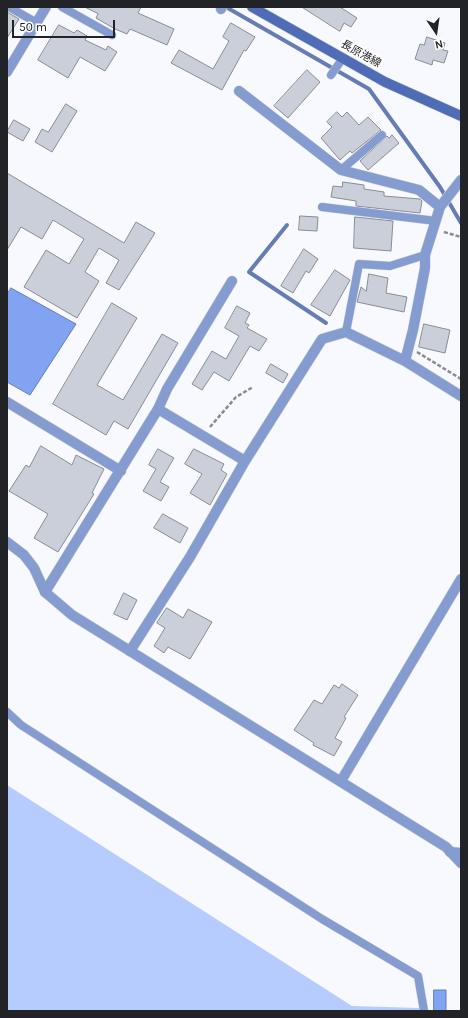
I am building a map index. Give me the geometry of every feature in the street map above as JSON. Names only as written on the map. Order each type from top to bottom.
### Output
[{"type":"main road","name":"長原港線","points":[[252,7],[385,82],[461,116]]},
{"type":"street","points":[[7,72],[46,7]]},
{"type":"street","points":[[239,91],[341,170],[419,190],[440,207]]},
{"type":"street","points":[[404,361],[425,268],[425,255],[440,207],[461,180]]},
{"type":"street","points":[[45,592],[158,409],[167,389],[232,281]]},
{"type":"street","points":[[130,651],[190,557],[245,461],[322,339],[346,332],[404,361],[461,396]]},
{"type":"street","points":[[7,402],[121,470]]},
{"type":"street","points":[[158,409],[245,461]]},
{"type":"street","points":[[7,542],[24,555],[31,564],[45,592],[72,616],[446,847],[461,863]]},
{"type":"street","points":[[341,781],[461,580]]},
{"type":"street","points":[[450,852],[461,853]]},
{"type":"lane","points":[[8,7],[36,23]]},
{"type":"lane","points":[[62,7],[112,35]]},
{"type":"lane","points":[[331,75],[343,58]]},
{"type":"lane","points":[[341,170],[382,135]]},
{"type":"lane","points":[[322,207],[435,225]]},
{"type":"lane","points":[[346,332],[359,264],[390,266],[425,255]]},
{"type":"lane","points":[[7,712],[21,725],[322,919],[418,976],[424,1011]]},
{"type":"path","points":[[435,225],[461,237]]},
{"type":"path","points":[[408,347],[461,379]]},
{"type":"path","points":[[204,437],[212,424],[236,397],[253,387]]},
{"type":"shaded area","points":[[11,288],[76,324],[30,395],[7,382],[7,295]]},
{"type":"shaded area","points":[[7,785],[352,1006],[419,1008],[419,1011],[10,1011],[7,1009]]},
{"type":"shaded area","points":[[434,990],[446,990],[446,1011],[434,1011]]},
{"type":"building","points":[[85,7],[141,7],[138,13],[174,29],[167,45],[130,29],[127,34],[115,29],[96,18],[98,14]]},
{"type":"building","points":[[302,7],[340,7],[357,18],[351,27],[344,23],[340,31]]},
{"type":"building","points":[[7,12],[19,19],[7,38]]},
{"type":"building","points":[[231,23],[255,37],[246,51],[244,50],[222,90],[171,63],[179,50],[213,69],[229,41],[223,37]]},
{"type":"building","points":[[59,25],[74,33],[77,30],[87,36],[85,40],[106,50],[108,46],[117,52],[105,71],[80,57],[68,78],[38,60]]},
{"type":"building","points":[[427,37],[445,43],[443,50],[448,51],[444,63],[433,60],[432,65],[415,59],[420,44],[424,45]]},
{"type":"building","points":[[307,70],[320,82],[288,118],[274,106]]},
{"type":"building","points":[[66,104],[77,111],[52,152],[35,142],[42,129],[48,132]]},
{"type":"building","points":[[337,112],[342,117],[347,112],[359,125],[368,117],[381,130],[352,153],[350,151],[340,160],[321,138],[332,127],[327,122]]},
{"type":"building","points":[[14,120],[30,129],[23,141],[7,132]]},
{"type":"building","points":[[392,135],[399,143],[368,170],[360,161],[387,136],[389,138]]},
{"type":"building","points":[[7,173],[124,243],[136,222],[155,233],[119,290],[106,283],[119,260],[99,248],[85,272],[99,281],[77,318],[24,287],[46,250],[69,264],[84,239],[53,220],[42,239],[21,227],[7,250]]},
{"type":"building","points":[[343,182],[364,185],[364,189],[384,192],[384,196],[420,199],[422,201],[420,213],[356,206],[356,201],[331,197],[333,186],[342,187]]},
{"type":"building","points":[[300,216],[318,217],[317,231],[299,230]]},
{"type":"building","points":[[355,217],[393,221],[391,251],[354,248]]},
{"type":"building","points":[[304,249],[318,259],[309,273],[306,271],[293,293],[281,286]]},
{"type":"building","points":[[335,270],[350,280],[330,316],[311,305]]},
{"type":"building","points":[[369,274],[388,278],[386,293],[407,297],[404,312],[357,302],[361,287],[366,291]]},
{"type":"building","points":[[112,303],[137,318],[97,385],[123,400],[162,334],[178,343],[128,429],[114,421],[106,435],[53,404]]},
{"type":"building","points":[[237,306],[250,313],[245,323],[249,325],[247,328],[267,339],[259,351],[250,346],[229,381],[214,372],[202,390],[192,384],[212,351],[226,359],[239,336],[225,328]]},
{"type":"building","points":[[424,324],[450,330],[445,353],[419,347]]},
{"type":"building","points":[[271,364],[288,374],[283,383],[266,373]]},
{"type":"building","points":[[41,446],[72,465],[76,455],[104,469],[92,493],[94,494],[58,552],[34,538],[48,514],[9,491],[26,465],[29,467]]},
{"type":"building","points":[[158,449],[174,458],[160,482],[169,487],[161,501],[143,491],[156,469],[149,465]]},
{"type":"building","points":[[194,449],[224,464],[221,470],[227,474],[210,505],[190,493],[202,474],[185,464]]},
{"type":"building","points":[[163,514],[188,528],[180,543],[154,528]]},
{"type":"building","points":[[124,593],[137,600],[127,620],[114,614]]},
{"type":"building","points":[[167,608],[183,618],[188,609],[212,622],[190,659],[168,647],[164,653],[154,646],[165,628],[157,623]]},
{"type":"building","points":[[342,684],[358,695],[344,717],[346,718],[335,738],[342,742],[334,756],[313,745],[314,743],[294,730],[314,700],[322,704],[334,685],[339,688]]},
{"type":"waterway","points":[[226,7],[369,89],[440,187],[461,223]]},
{"type":"waterway","points":[[287,225],[249,272],[326,323]]}]
